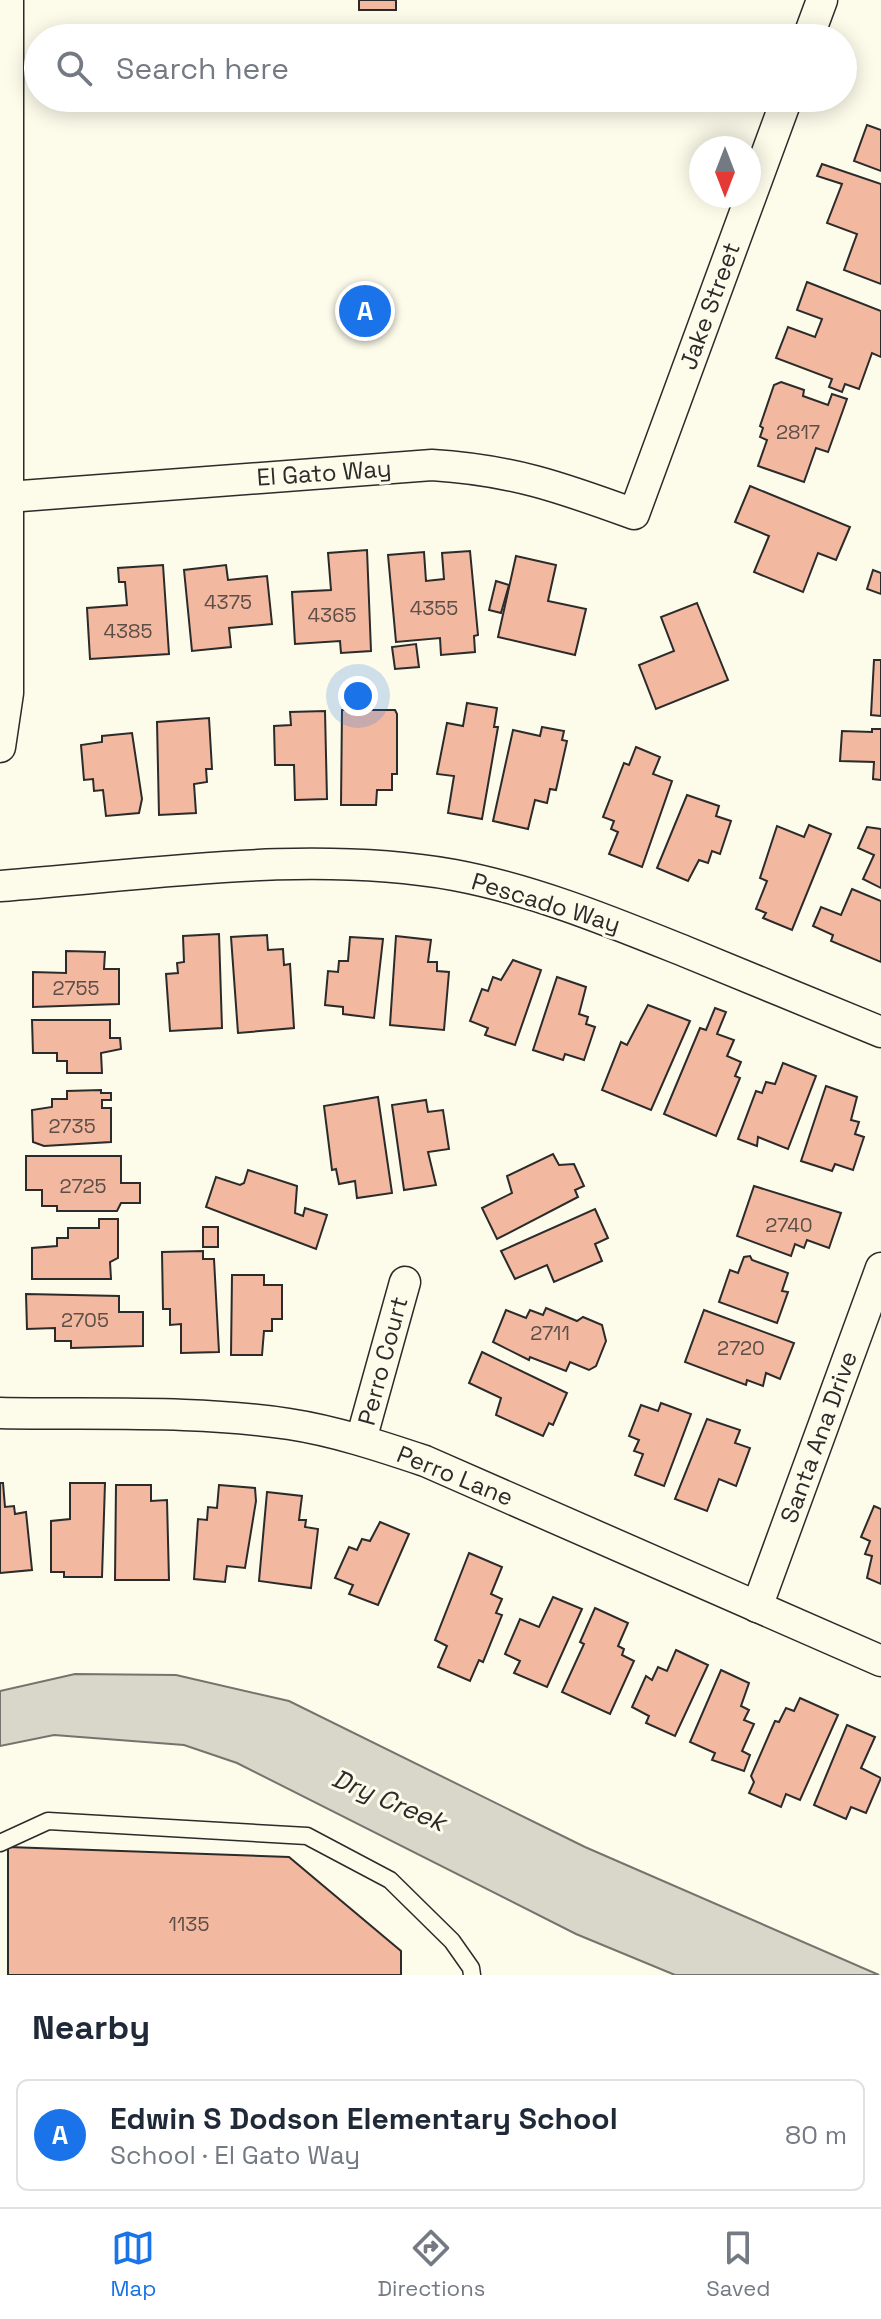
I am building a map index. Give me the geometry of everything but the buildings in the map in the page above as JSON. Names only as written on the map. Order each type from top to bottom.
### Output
[{"type":"street","points":[[0,747],[8,693],[8,0]]},
{"type":"street","points":[[813,24],[822,0]]},
{"type":"street","name":"Jake Street","points":[[634,514],[782,112]]},
{"type":"street","name":"El Gato Way","points":[[8,497],[432,465],[486,469],[535,479],[634,514]]},
{"type":"street","name":"Pescado Way","points":[[0,886],[303,864],[375,865],[454,876],[530,893],[607,920],[881,1032]]},
{"type":"street","name":"Santa Ana Drive","points":[[757,1607],[881,1268]]},
{"type":"street","name":"Perro Court","points":[[361,1440],[405,1282]]},
{"type":"street","name":"Perro Lane","points":[[0,1413],[222,1417],[291,1424],[361,1440],[425,1461],[881,1661]]},
{"type":"lane","points":[[0,1843],[48,1821],[307,1836],[390,1880],[452,1941],[471,1968],[472,1975]]},
{"type":"water","name":"Dry Creek","points":[[75,1674],[176,1675],[289,1701],[585,1847],[879,1975],[675,1975],[576,1934],[237,1763],[184,1745],[54,1735],[0,1746],[0,1691]]},
{"type":"place","name":"Edwin S Dodson Elementary School","points":[[365,311]]}]
